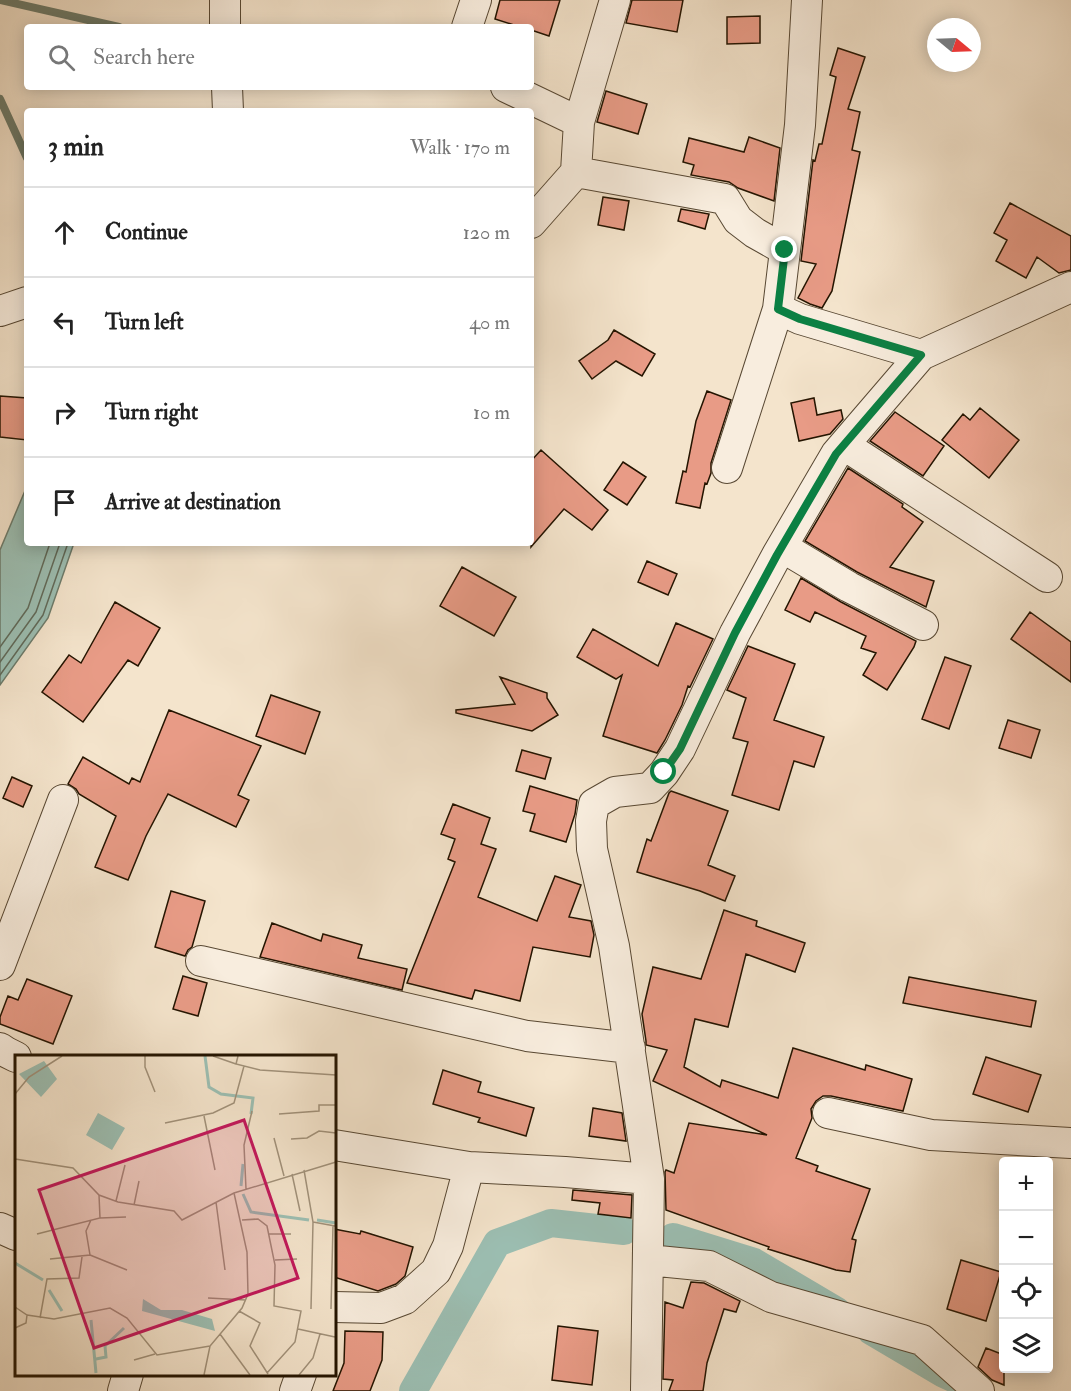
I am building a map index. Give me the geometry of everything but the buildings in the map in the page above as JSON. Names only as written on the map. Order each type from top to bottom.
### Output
[{"type":"street","points":[[225,0],[225,24]]},
{"type":"street","points":[[468,24],[476,0]]},
{"type":"street","points":[[534,220],[576,172],[579,122],[615,0]]},
{"type":"street","points":[[727,468],[778,309],[800,125],[807,0]]},
{"type":"street","points":[[227,90],[228,108]]},
{"type":"street","points":[[512,90],[579,122]]},
{"type":"street","points":[[576,172],[725,199],[738,220],[755,233],[785,250]]},
{"type":"street","points":[[646,1391],[649,1179],[614,946],[592,849],[591,821],[594,804],[615,792],[650,788],[664,772],[680,749],[735,633],[836,454],[921,355],[1071,287]]},
{"type":"street","points":[[0,311],[24,303]]},
{"type":"street","points":[[778,309],[800,319],[921,355]]},
{"type":"street","points":[[844,445],[1047,577]]},
{"type":"street","points":[[782,547],[849,587],[923,625]]},
{"type":"street","points":[[0,965],[63,800]]},
{"type":"street","points":[[201,961],[527,1036],[630,1048]]},
{"type":"street","points":[[0,1047],[15,1056]]},
{"type":"street","points":[[828,1113],[931,1135],[1071,1143]]},
{"type":"street","points":[[336,1145],[469,1167],[649,1179]]},
{"type":"street","points":[[336,1307],[381,1308],[405,1299],[436,1271],[448,1246],[469,1167]]},
{"type":"street","points":[[0,1228],[15,1235]]},
{"type":"street","points":[[648,1260],[710,1266],[771,1297],[922,1340],[979,1391]]},
{"type":"street","points":[[123,1391],[127,1376]]},
{"type":"street","points":[[295,1391],[300,1376]]},
{"type":"water","points":[[24,493],[24,546],[73,546],[48,618],[0,685],[0,550]]},
{"type":"waterway","points":[[0,0],[106,24]]},
{"type":"waterway","points":[[0,99],[24,151]]},
{"type":"waterway","points":[[413,1391],[497,1243],[551,1223],[624,1231]]},
{"type":"waterway","points":[[673,1237],[754,1262],[837,1311]]},
{"type":"waterway","points":[[871,1331],[959,1381]]},
{"type":"route","points":[[664,772],[680,749],[735,633],[777,555],[836,454],[921,355],[800,319],[778,309],[785,250]]}]
